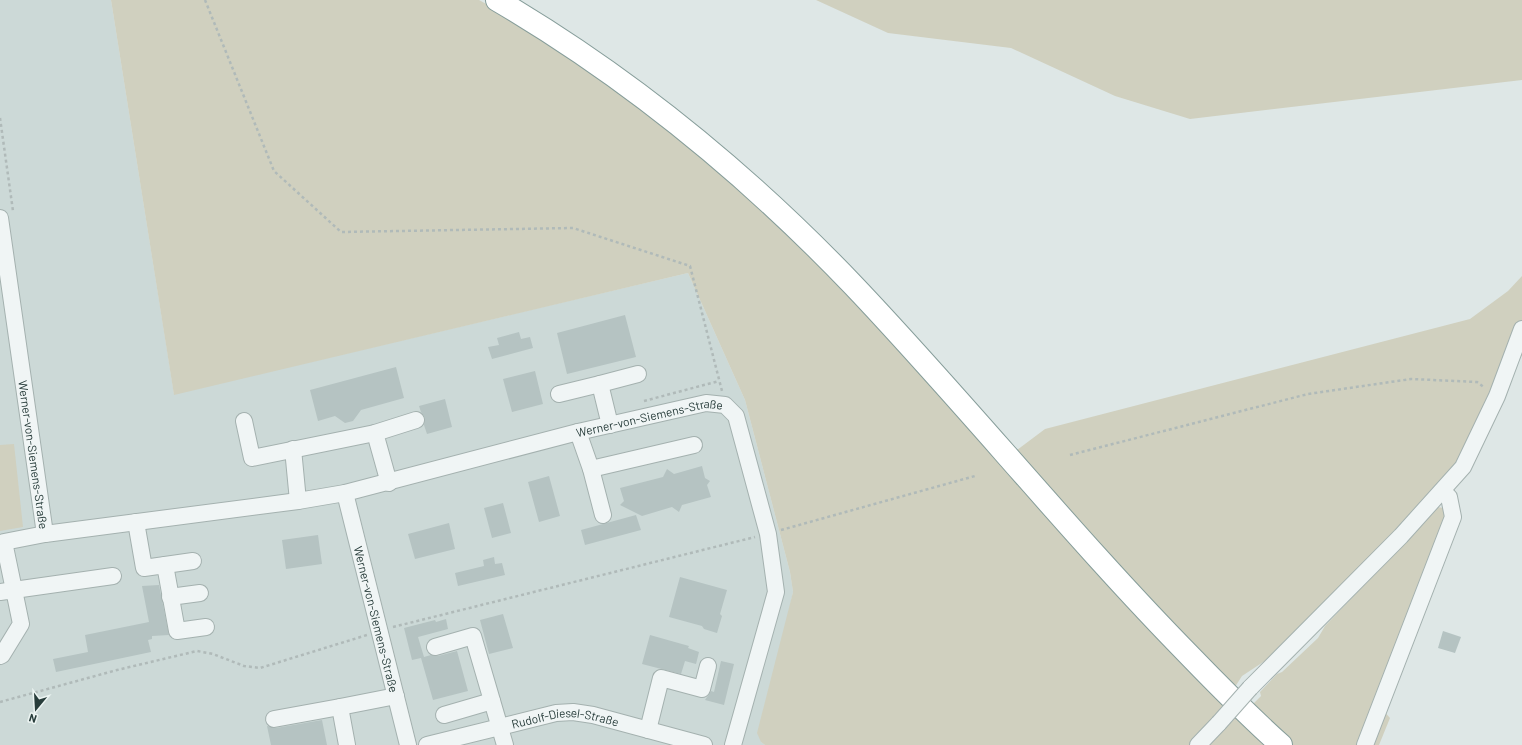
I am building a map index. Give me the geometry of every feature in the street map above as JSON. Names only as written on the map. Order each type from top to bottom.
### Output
[{"type":"highway","points":[[497,0],[521,14],[584,56],[646,101],[760,194],[853,284],[1094,555],[1216,683],[1281,745]]},
{"type":"street","name":"Werner-von-Siemens-Straße","points":[[6,215],[45,534],[298,501],[345,493],[389,483],[578,432],[706,403],[726,405],[736,416],[768,534],[776,592],[733,745]]},
{"type":"street","points":[[1198,745],[1250,688],[1401,536],[1464,467],[1497,396],[1522,329]]},
{"type":"street","points":[[559,394],[638,374]]},
{"type":"street","points":[[600,384],[610,425]]},
{"type":"street","points":[[244,421],[252,458],[375,433],[416,420]]},
{"type":"street","points":[[578,432],[591,469],[603,515]]},
{"type":"street","points":[[375,433],[389,483]]},
{"type":"street","points":[[591,469],[694,445]]},
{"type":"street","points":[[293,449],[298,501]]},
{"type":"street","points":[[1365,745],[1453,518],[1449,497],[1442,491]]},
{"type":"street","name":"Werner-von-Siemens-Straße","points":[[345,493],[408,745]]},
{"type":"street","points":[[136,522],[144,568],[193,561]]},
{"type":"street","points":[[0,656],[21,624],[7,591],[4,542],[45,534]]},
{"type":"street","points":[[165,565],[177,631],[206,627]]},
{"type":"street","points":[[7,591],[113,576]]},
{"type":"street","points":[[170,597],[200,593]]},
{"type":"street","points":[[435,647],[473,636],[504,745]]},
{"type":"street","points":[[648,730],[661,678],[702,689],[708,666]]},
{"type":"street","points":[[274,719],[396,696]]},
{"type":"street","points":[[444,715],[492,701]]},
{"type":"street","points":[[340,707],[347,745]]},
{"type":"street","name":"Rudolf-Diesel-Straße","points":[[427,745],[556,713],[572,712],[593,715],[704,745]]},
{"type":"path","points":[[205,0],[274,170],[341,232],[573,228],[690,266],[726,405]]},
{"type":"path","points":[[0,118],[6,215]]},
{"type":"path","points":[[1070,455],[1308,394],[1411,379],[1477,382],[1497,396]]},
{"type":"path","points":[[637,403],[719,381]]},
{"type":"path","points":[[0,702],[117,670],[197,651],[213,654],[244,666],[260,668],[379,631],[768,534],[975,476]]},
{"type":"shaded area","points":[[0,0],[111,0],[174,394],[688,273],[745,400],[790,572],[793,592],[761,742],[765,745],[0,745]]},
{"type":"green space","points":[[111,0],[479,0],[512,18],[591,71],[678,135],[752,198],[828,270],[1269,745],[765,745],[761,742],[757,733],[793,592],[790,572],[745,400],[688,273],[174,395]]},
{"type":"green space","points":[[816,0],[1522,0],[1522,80],[1190,119],[1115,96],[1011,48],[888,33]]},
{"type":"green space","points":[[1522,276],[1522,355],[1458,465],[1366,563],[1274,655],[1242,676],[1233,690],[1013,453],[1045,429],[1470,319],[1508,291]]},
{"type":"green space","points":[[14,444],[23,527],[0,531],[0,445]]},
{"type":"green space","points":[[1438,507],[1447,511],[1361,745],[1292,745],[1250,707],[1261,696],[1260,692],[1277,674],[1282,672],[1318,638],[1325,626]]},
{"type":"green space","points":[[1382,709],[1390,718],[1379,745],[1368,745]]},
{"type":"building","points":[[625,315],[636,357],[567,374],[557,333]]},
{"type":"building","points":[[519,332],[521,339],[530,337],[533,348],[492,359],[488,347],[499,345],[497,338]]},
{"type":"building","points":[[396,367],[404,398],[361,410],[353,421],[345,423],[335,416],[318,421],[310,390]]},
{"type":"building","points":[[535,371],[543,404],[512,412],[503,379]]},
{"type":"building","points":[[445,399],[452,427],[427,434],[424,425],[425,418],[419,406]]},
{"type":"building","points":[[702,466],[705,478],[710,481],[707,485],[711,497],[682,505],[679,512],[672,507],[642,516],[620,505],[624,501],[620,488],[663,477],[667,469],[674,474]]},
{"type":"building","points":[[549,476],[560,516],[539,522],[528,482]]},
{"type":"building","points":[[503,503],[511,533],[492,538],[484,508]]},
{"type":"building","points":[[636,515],[641,530],[585,545],[581,530]]},
{"type":"building","points":[[449,523],[455,549],[415,559],[408,534]]},
{"type":"building","points":[[318,535],[322,564],[286,569],[282,540]]},
{"type":"building","points":[[494,557],[495,564],[502,563],[505,575],[458,586],[455,573],[484,566],[483,560]]},
{"type":"building","points":[[680,577],[727,590],[720,614],[722,616],[717,633],[704,629],[702,626],[669,617]]},
{"type":"building","points":[[159,585],[169,635],[152,636],[152,639],[148,640],[151,652],[56,672],[53,659],[88,652],[85,635],[149,622],[142,586]]},
{"type":"building","points":[[503,614],[513,648],[489,654],[480,620]]},
{"type":"building","points":[[446,619],[448,629],[418,637],[424,657],[431,655],[438,656],[457,651],[468,691],[433,700],[421,658],[412,660],[404,628],[435,620],[436,622]]},
{"type":"building","points":[[1443,631],[1461,637],[1455,653],[1438,648]]},
{"type":"building","points":[[650,635],[689,646],[688,648],[699,652],[696,664],[685,661],[681,674],[642,664]]},
{"type":"building","points":[[721,661],[734,664],[724,705],[705,700],[711,691],[714,692]]},
{"type":"building","points":[[322,720],[327,745],[271,745],[267,726],[276,728]]}]
